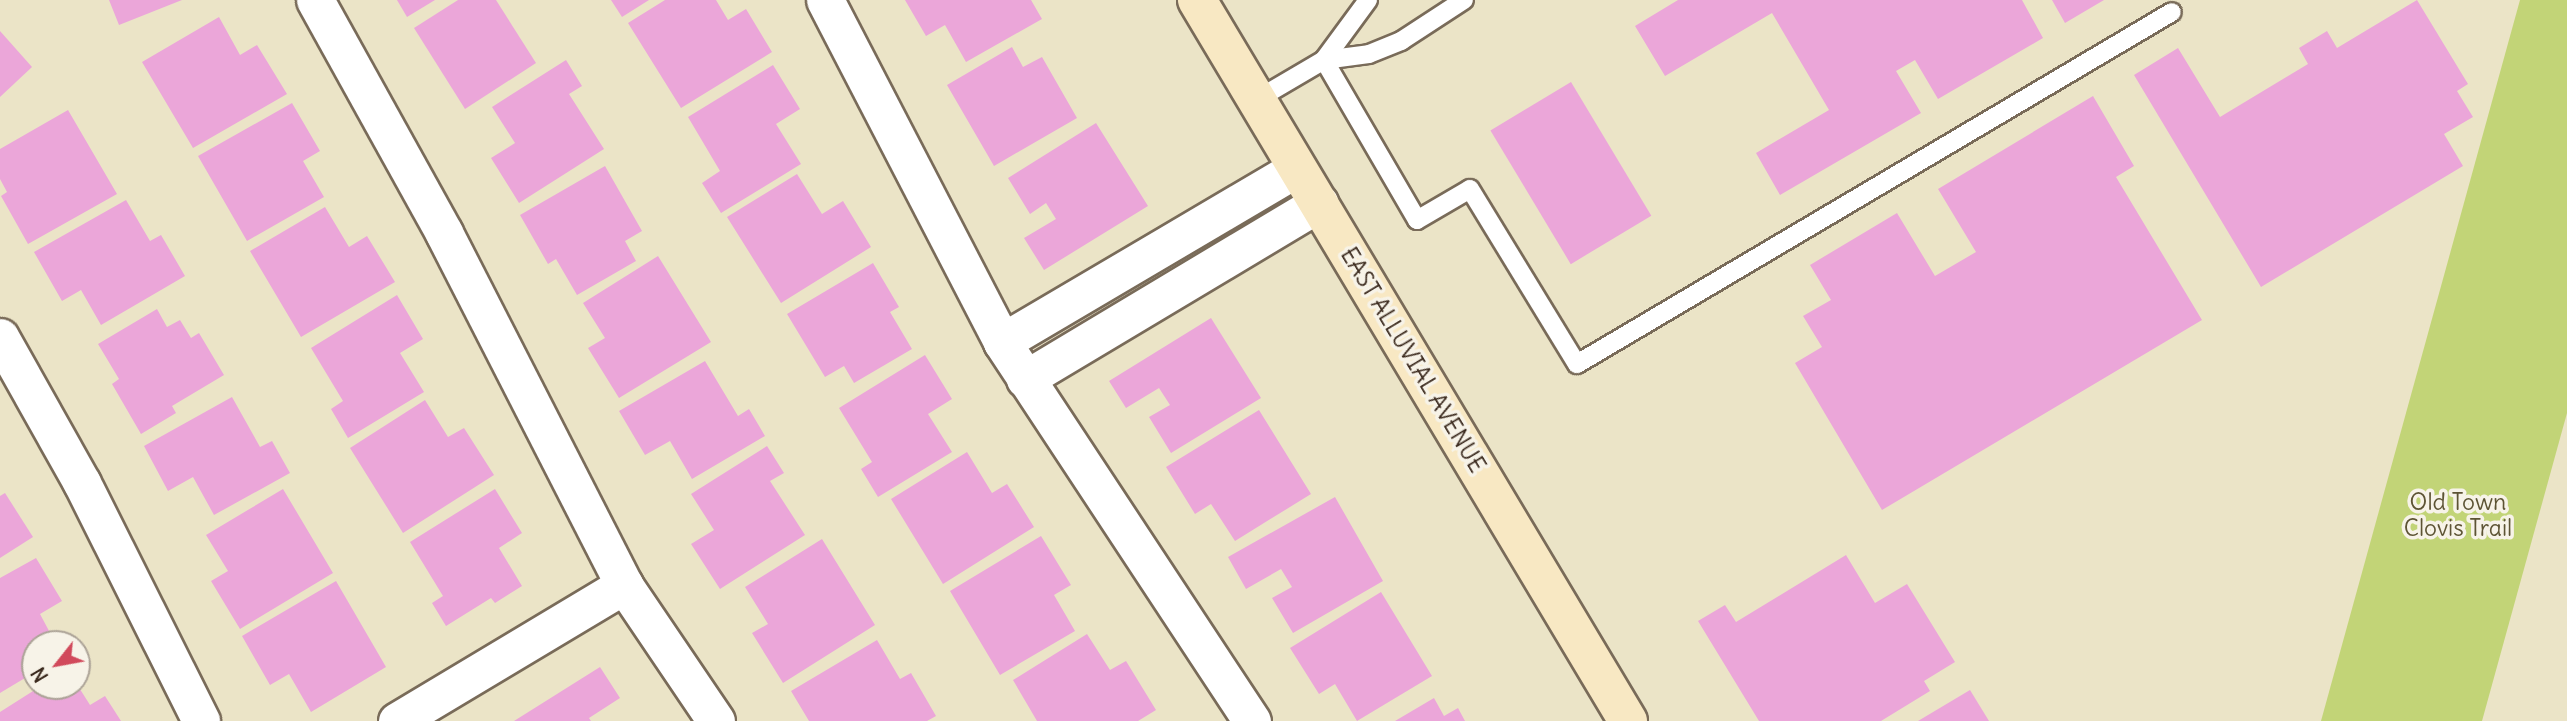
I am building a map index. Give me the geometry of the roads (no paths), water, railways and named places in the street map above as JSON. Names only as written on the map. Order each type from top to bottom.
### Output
[{"type":"street","points":[[315,0],[444,233],[624,585],[716,721]]},
{"type":"street","points":[[825,0],[1002,342],[1252,721]]},
{"type":"street","name":"EAST ALLUVIAL AVENUE","points":[[1197,0],[1628,721]]},
{"type":"street","points":[[1002,342],[1297,168]]},
{"type":"street","points":[[1025,379],[1319,203]]},
{"type":"street","points":[[0,337],[82,483],[201,721]]},
{"type":"street","points":[[397,721],[624,585]]},
{"type":"lane","points":[[1324,60],[1368,0]]},
{"type":"lane","points":[[1256,100],[1324,60],[1370,54],[1401,41],[1440,20],[1464,0]]},
{"type":"lane","points":[[1324,60],[1417,220],[1470,189],[1577,364],[2172,12]]},
{"type":"park label","name":"Old Town Clovis Trail","points":[[2458,515]]}]
